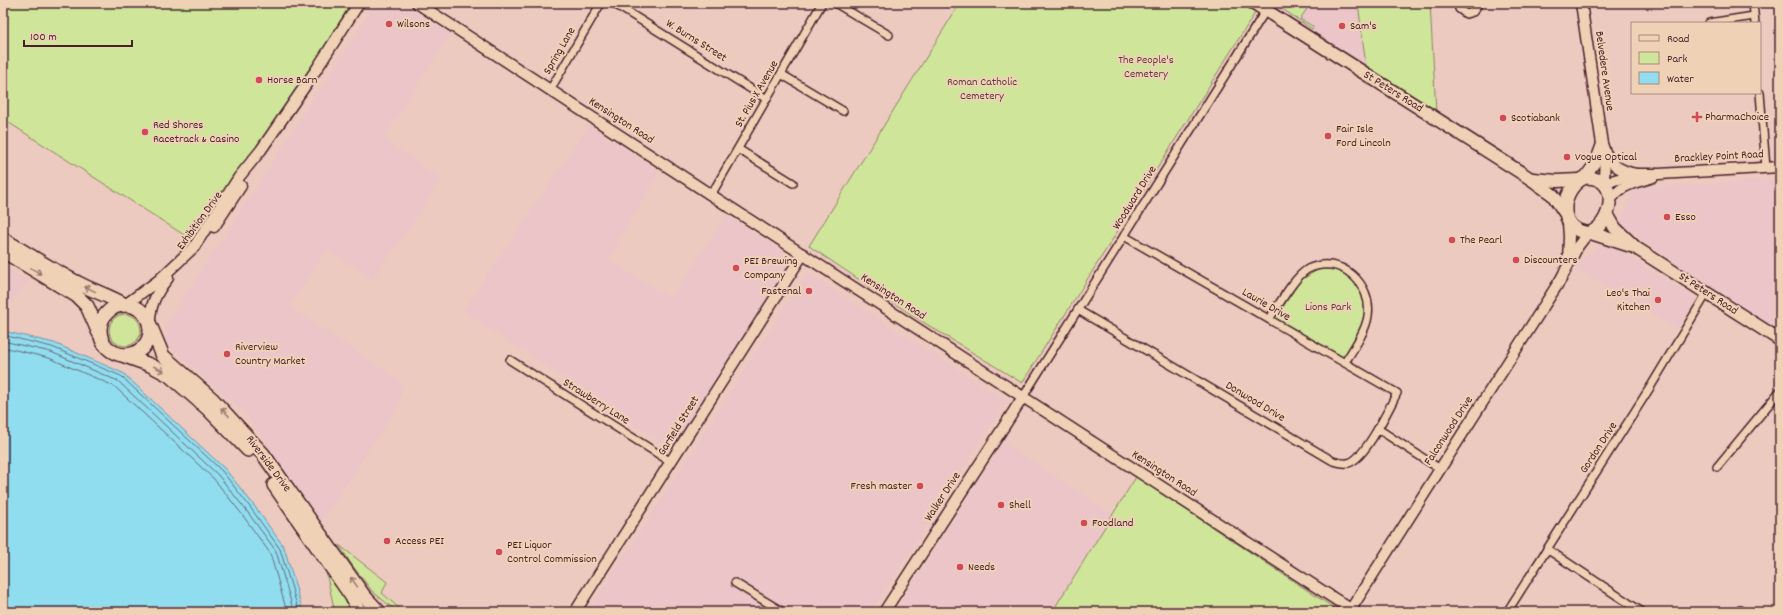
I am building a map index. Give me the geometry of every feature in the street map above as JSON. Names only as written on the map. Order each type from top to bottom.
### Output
[{"type":"highway","points":[[3,239],[76,282],[100,294],[115,298],[125,305],[139,309],[144,313],[150,325],[148,340],[144,347],[138,352],[130,355],[122,355],[108,349],[103,342],[87,306],[77,296],[3,251]]},
{"type":"highway","points":[[100,335],[100,327],[106,313],[112,308],[125,305]]},
{"type":"highway","name":"Riverside Drive","points":[[150,325],[163,356],[212,399],[263,454],[364,596],[379,612]]},
{"type":"highway","name":"Riverside Drive","points":[[122,355],[150,365],[169,375],[207,408],[240,440],[255,458],[352,597],[359,612]]},
{"type":"main road","name":"St Peters Road","points":[[1254,3],[1531,179],[1553,195],[1566,218]]},
{"type":"main road","points":[[1592,178],[1604,183],[1608,190],[1608,208],[1600,225],[1589,233],[1577,231],[1566,218],[1568,198],[1581,179],[1592,178]]},
{"type":"main road","name":"St Peters Road","points":[[1531,179],[1557,181],[1581,179]]},
{"type":"main road","name":"St Peters Road","points":[[1608,208],[1615,228],[1636,248],[1780,340]]},
{"type":"main road","name":"St Peters Road","points":[[1589,233],[1636,248]]},
{"type":"street","name":"Exhibition Drive","points":[[150,325],[149,313],[158,291],[169,276],[188,260],[200,247],[227,209],[261,150],[318,67],[359,3]]},
{"type":"street","name":"Kensington Road","points":[[417,3],[710,195],[1353,611]]},
{"type":"street","name":"Spring Lane","points":[[550,90],[601,3]]},
{"type":"street","name":"W. Burns Street","points":[[613,3],[767,99]]},
{"type":"street","name":"St. Pius X Avenue","points":[[710,195],[822,3]]},
{"type":"street","points":[[835,3],[889,35]]},
{"type":"street","points":[[1458,3],[1459,9],[1466,14],[1473,12],[1479,3]]},
{"type":"street","name":"Belvedere Avenue","points":[[1581,3],[1604,148],[1604,183]]},
{"type":"street","points":[[1720,22],[1754,19],[1753,3]]},
{"type":"street","name":"Woodward Drive","points":[[1023,397],[1266,10]]},
{"type":"street","points":[[781,74],[843,111]]},
{"type":"street","points":[[1760,94],[1766,168]]},
{"type":"street","points":[[1604,148],[1615,166],[1627,172],[1636,174]]},
{"type":"street","name":"Belvedere Avenue","points":[[1581,179],[1596,164],[1604,148]]},
{"type":"street","points":[[738,149],[793,183]]},
{"type":"street","name":"Exhibition Drive","points":[[125,305],[159,280],[194,247],[239,177],[261,150]]},
{"type":"street","name":"Brackley Point Road","points":[[1604,183],[1636,174],[1780,167]]},
{"type":"street","name":"Brackley Point Road","points":[[1608,208],[1621,188],[1633,182],[1659,174]]},
{"type":"street","name":"Falconwood Drive","points":[[1566,218],[1570,244],[1568,267]]},
{"type":"street","name":"Falconwood Drive","points":[[1353,611],[1440,469],[1568,267],[1578,246],[1589,233]]},
{"type":"street","name":"Laurie Drive","points":[[1124,236],[1397,392]]},
{"type":"street","name":"Garfield Street","points":[[576,612],[803,254]]},
{"type":"street","points":[[1269,319],[1298,278],[1307,270],[1318,265],[1328,264],[1340,267],[1360,282],[1365,290],[1369,303],[1368,318],[1358,342],[1345,362]]},
{"type":"street","name":"Gordon Drive","points":[[1507,612],[1648,392],[1707,293]]},
{"type":"street","name":"Donwood Drive","points":[[1078,310],[1332,461],[1349,463],[1355,460],[1362,453],[1378,429],[1397,392]]},
{"type":"street","name":"Strawberry Lane","points":[[510,360],[671,462]]},
{"type":"street","points":[[1717,467],[1780,391]]},
{"type":"street","name":"Walker Drive","points":[[884,612],[1023,397]]},
{"type":"street","points":[[1378,429],[1440,469]]},
{"type":"street","points":[[1547,549],[1642,612]]},
{"type":"street","points":[[735,583],[783,612]]},
{"type":"shaded area","points":[[376,3],[402,3],[450,34],[383,139],[440,178],[416,218],[372,279],[327,250],[289,306],[403,383],[399,404],[322,522],[244,412],[167,345],[166,325]]},
{"type":"shaded area","points":[[1266,3],[1358,3],[1366,66]]},
{"type":"shaded area","points":[[589,125],[659,172],[608,259],[671,299],[727,215],[796,261],[672,450],[463,311]]},
{"type":"shaded area","points":[[1780,179],[1780,334],[1760,322],[1621,225],[1634,188]]},
{"type":"shaded area","points":[[1604,245],[1610,245],[1696,299],[1677,329],[1576,268],[1586,256]]},
{"type":"shaded area","points":[[3,266],[28,281],[3,311]]},
{"type":"shaded area","points":[[807,273],[1007,401],[871,612],[588,612]]},
{"type":"shaded area","points":[[1003,442],[1113,515],[1052,612],[895,612]]},
{"type":"green space","name":"Red Shores Racetrack & Casino","points":[[3,3],[351,3],[314,64],[192,240],[3,119]]},
{"type":"green space","points":[[960,3],[1240,3],[1255,13],[1022,383],[915,317],[809,246]]},
{"type":"green space","points":[[1283,3],[1292,3],[1295,5],[1296,3],[1311,3],[1300,19],[1314,27],[1312,29],[1281,8]]},
{"type":"green space","points":[[1358,3],[1430,3],[1436,112],[1366,66]]},
{"type":"green space","name":"Lions Park","points":[[1319,269],[1335,270],[1349,276],[1357,284],[1364,300],[1366,312],[1364,323],[1356,339],[1343,358],[1275,319],[1301,280]]},
{"type":"green space","points":[[125,314],[131,315],[138,321],[141,330],[140,336],[134,343],[125,346],[119,345],[112,339],[109,330],[110,324],[116,317]]},
{"type":"green space","points":[[1137,477],[1340,612],[1052,612]]},
{"type":"green space","points":[[339,545],[387,582],[382,593],[400,609],[435,609],[440,612],[399,612],[395,610],[372,591]]},
{"type":"green space","points":[[325,568],[355,612],[335,612]]},
{"type":"water","points":[[3,331],[54,343],[123,373],[225,469],[253,504],[284,547],[303,612],[3,612]]},
{"type":"place","name":"Wilsons","points":[[389,24]]},
{"type":"place","name":"Sam's","points":[[1342,26]]},
{"type":"place","name":"Horse Barn","points":[[259,80]]},
{"type":"place","name":"PharmaChoice","points":[[1697,117]]},
{"type":"place","name":"Scotiabank","points":[[1503,118]]},
{"type":"place","name":"Red Shores Racetrack & Casino","points":[[145,132]]},
{"type":"place","name":"Fair Isle Ford Lincoln","points":[[1328,136]]},
{"type":"place","name":"Vogue Optical","points":[[1567,157]]},
{"type":"place","name":"Esso","points":[[1667,217]]},
{"type":"place","name":"The Pearl","points":[[1452,240]]},
{"type":"place","name":"Discounters","points":[[1516,260]]},
{"type":"place","name":"PEI Brewing Company","points":[[736,268]]},
{"type":"place","name":"Fastenal","points":[[809,291]]},
{"type":"place","name":"Leo's Thai Kitchen","points":[[1658,300]]},
{"type":"place","name":"Riverview Country Market","points":[[227,354]]},
{"type":"place","name":"Fresh master","points":[[920,486]]},
{"type":"place","name":"Shell","points":[[1001,505]]},
{"type":"place","name":"Foodland","points":[[1084,523]]},
{"type":"place","name":"Access PEI","points":[[387,541]]},
{"type":"place","name":"PEI Liquor Control Commission","points":[[499,552]]},
{"type":"place","name":"Needs","points":[[960,567]]},
{"type":"park label","name":"The People's Cemetery","points":[[1146,67]]},
{"type":"park label","name":"Roman Catholic Cemetery","points":[[982,89]]}]
